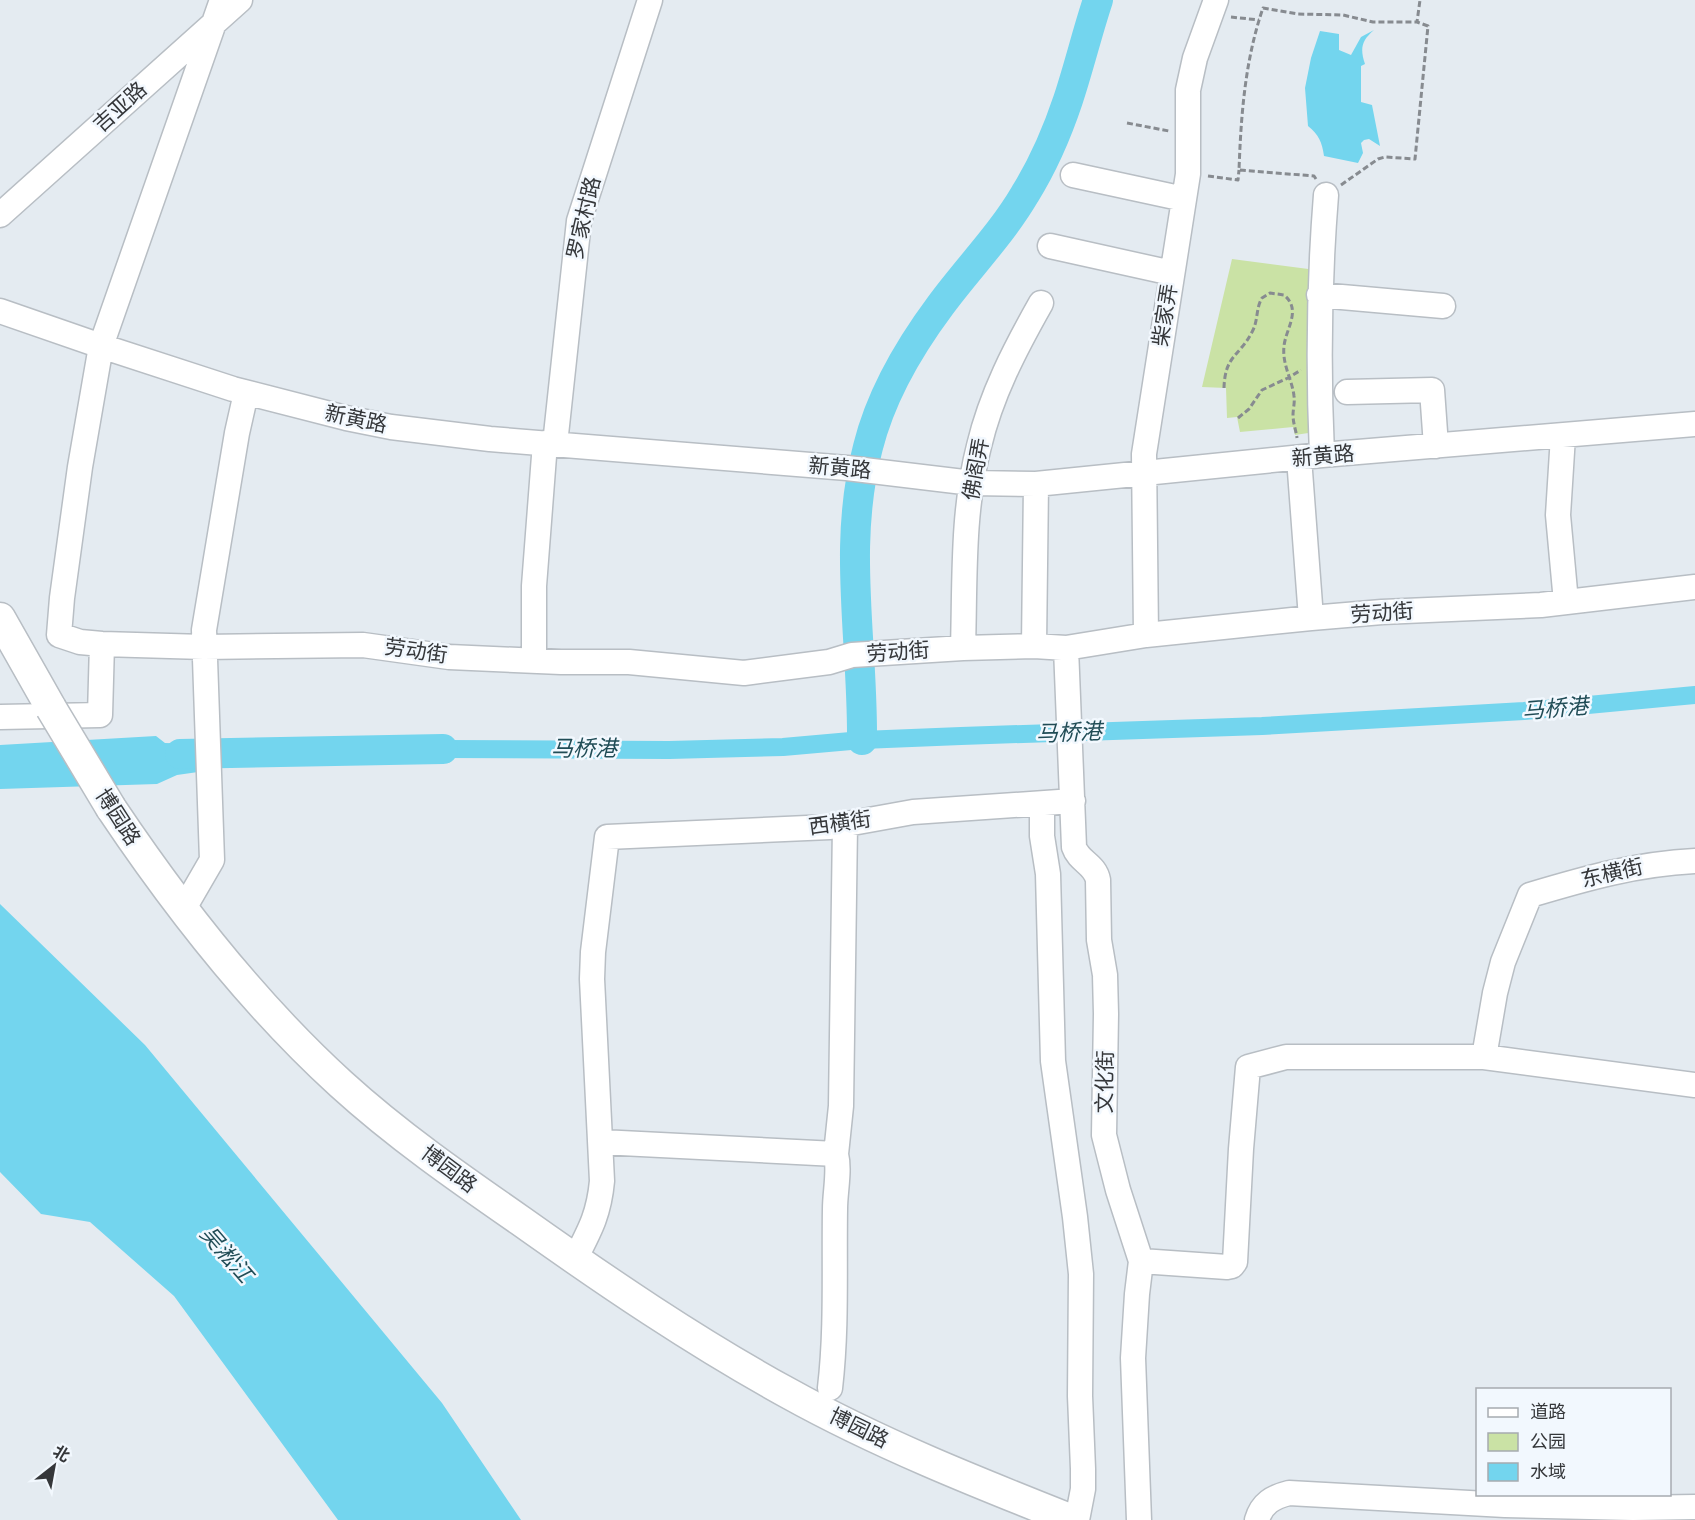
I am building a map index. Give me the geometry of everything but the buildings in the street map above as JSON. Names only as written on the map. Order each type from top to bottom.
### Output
[{"type":"main road","name":"博园路","points":[[0,618],[40,708],[100,808],[142,887],[200,964],[330,1098],[425,1178],[623,1316],[781,1413],[963,1498],[1018,1520]]},
{"type":"main road","name":"博园路","points":[[0,657],[40,708]]},
{"type":"main road","name":"博园路","points":[[100,808],[157,876],[215,952],[276,1019],[342,1084],[437,1162],[633,1299],[789,1394],[970,1479],[1072,1520]]},
{"type":"street","points":[[101,346],[222,0]]},
{"type":"street","name":"吉亚路","points":[[0,215],[240,0]]},
{"type":"street","name":"罗家村路","points":[[534,661],[534,586],[579,220],[650,0]]},
{"type":"street","name":"柴家弄","points":[[1146,635],[1143,474],[1147,425],[1188,174],[1188,104],[1191,72],[1213,7]]},
{"type":"street","points":[[1073,176],[1184,199]]},
{"type":"street","points":[[1311,618],[1311,457],[1319,356],[1319,295],[1326,195]]},
{"type":"street","points":[[1050,246],[1172,273]]},
{"type":"street","points":[[1319,295],[1443,306]]},
{"type":"street","name":"佛阁弄","points":[[963,648],[965,557],[972,483],[978,448],[995,395],[1017,346],[1041,303]]},
{"type":"street","name":"新黄路","points":[[0,311],[246,393],[391,427],[433,434],[847,468],[972,483],[1036,484],[1311,457],[1695,424]]},
{"type":"street","name":"劳动街","points":[[101,346],[74,510],[59,635],[81,642],[204,647],[363,645],[449,657],[629,662],[744,672],[829,662],[859,654],[963,648],[1034,646],[1066,648],[1146,635],[1311,618],[1566,602],[1695,587]]},
{"type":"street","points":[[1347,392],[1432,390],[1436,446]]},
{"type":"street","points":[[183,910],[212,860],[204,647],[206,614],[246,393]]},
{"type":"street","points":[[1563,436],[1558,515],[1566,602]]},
{"type":"street","points":[[1034,646],[1036,484]]},
{"type":"street","points":[[0,717],[100,715],[102,644]]},
{"type":"street","name":"文化街","points":[[1066,648],[1074,847],[1077,854],[1097,872],[1098,880],[1099,940],[1105,975],[1104,1135],[1118,1190],[1141,1261],[1133,1358],[1139,1520]]},
{"type":"street","name":"西横街","points":[[601,1142],[592,979],[593,952],[607,837],[811,829],[913,812],[1073,801]]},
{"type":"street","points":[[1042,804],[1042,836],[1048,874],[1053,1060],[1081,1274],[1080,1396],[1083,1489],[1077,1520]]},
{"type":"street","points":[[830,1388],[834,1360],[836,1286],[835,1209],[838,1166],[836,1154],[841,1106],[845,825]]},
{"type":"street","name":"东横街","points":[[1484,1057],[1498,978],[1509,943],[1530,894],[1641,865],[1695,861]]},
{"type":"street","points":[[1141,1261],[1227,1267],[1235,1263],[1248,1067],[1286,1057],[1484,1057],[1695,1085]]},
{"type":"street","points":[[575,1259],[594,1222],[600,1203],[601,1142],[836,1154]]},
{"type":"street","points":[[1257,1520],[1261,1510],[1271,1499],[1289,1493],[1505,1505],[1695,1507]]},
{"type":"path","points":[[1417,22],[1420,0]]},
{"type":"path","points":[[1213,7],[1258,20]]},
{"type":"path","points":[[1188,174],[1238,180],[1245,88],[1258,20],[1263,8],[1298,14],[1343,15],[1373,22],[1417,22],[1428,26],[1415,159],[1385,157],[1378,159],[1326,195],[1314,176],[1239,170]]},
{"type":"path","points":[[1127,123],[1188,134]]},
{"type":"path","points":[[1224,388],[1229,361],[1243,346],[1254,328],[1262,298],[1270,293],[1284,295],[1293,308],[1283,348],[1284,362],[1294,393],[1293,420],[1311,457]]},
{"type":"path","points":[[1238,418],[1249,410],[1262,390],[1288,378],[1319,356]]},
{"type":"green space","points":[[1232,259],[1316,270],[1315,432],[1295,435],[1293,427],[1240,432],[1237,417],[1227,418],[1226,388],[1202,387]]},
{"type":"water","points":[[1374,30],[1366,38],[1363,46],[1362,54],[1365,64],[1361,66],[1361,102],[1372,105],[1380,146],[1369,139],[1364,140],[1361,143],[1363,153],[1358,163],[1324,156],[1319,139],[1308,126],[1305,88],[1311,58],[1320,31],[1339,34],[1339,50],[1351,55],[1361,37]]},
{"type":"water","points":[[156,736],[165,743],[198,744],[198,772],[177,775],[157,784],[0,789],[0,745]]},
{"type":"water","name":"吴淞江","points":[[0,904],[145,1045],[442,1403],[521,1520],[338,1520],[174,1296],[90,1222],[41,1214],[0,1172]]},
{"type":"waterway","points":[[862,740],[856,593],[856,520],[860,484],[868,447],[880,409],[897,373],[928,322],[995,238],[1038,172],[1064,112],[1098,0]]},
{"type":"waterway","name":"马桥港","points":[[443,749],[669,750],[783,747],[862,740],[1262,726],[1524,711],[1695,695]]},
{"type":"waterway","points":[[180,754],[443,749]]}]
